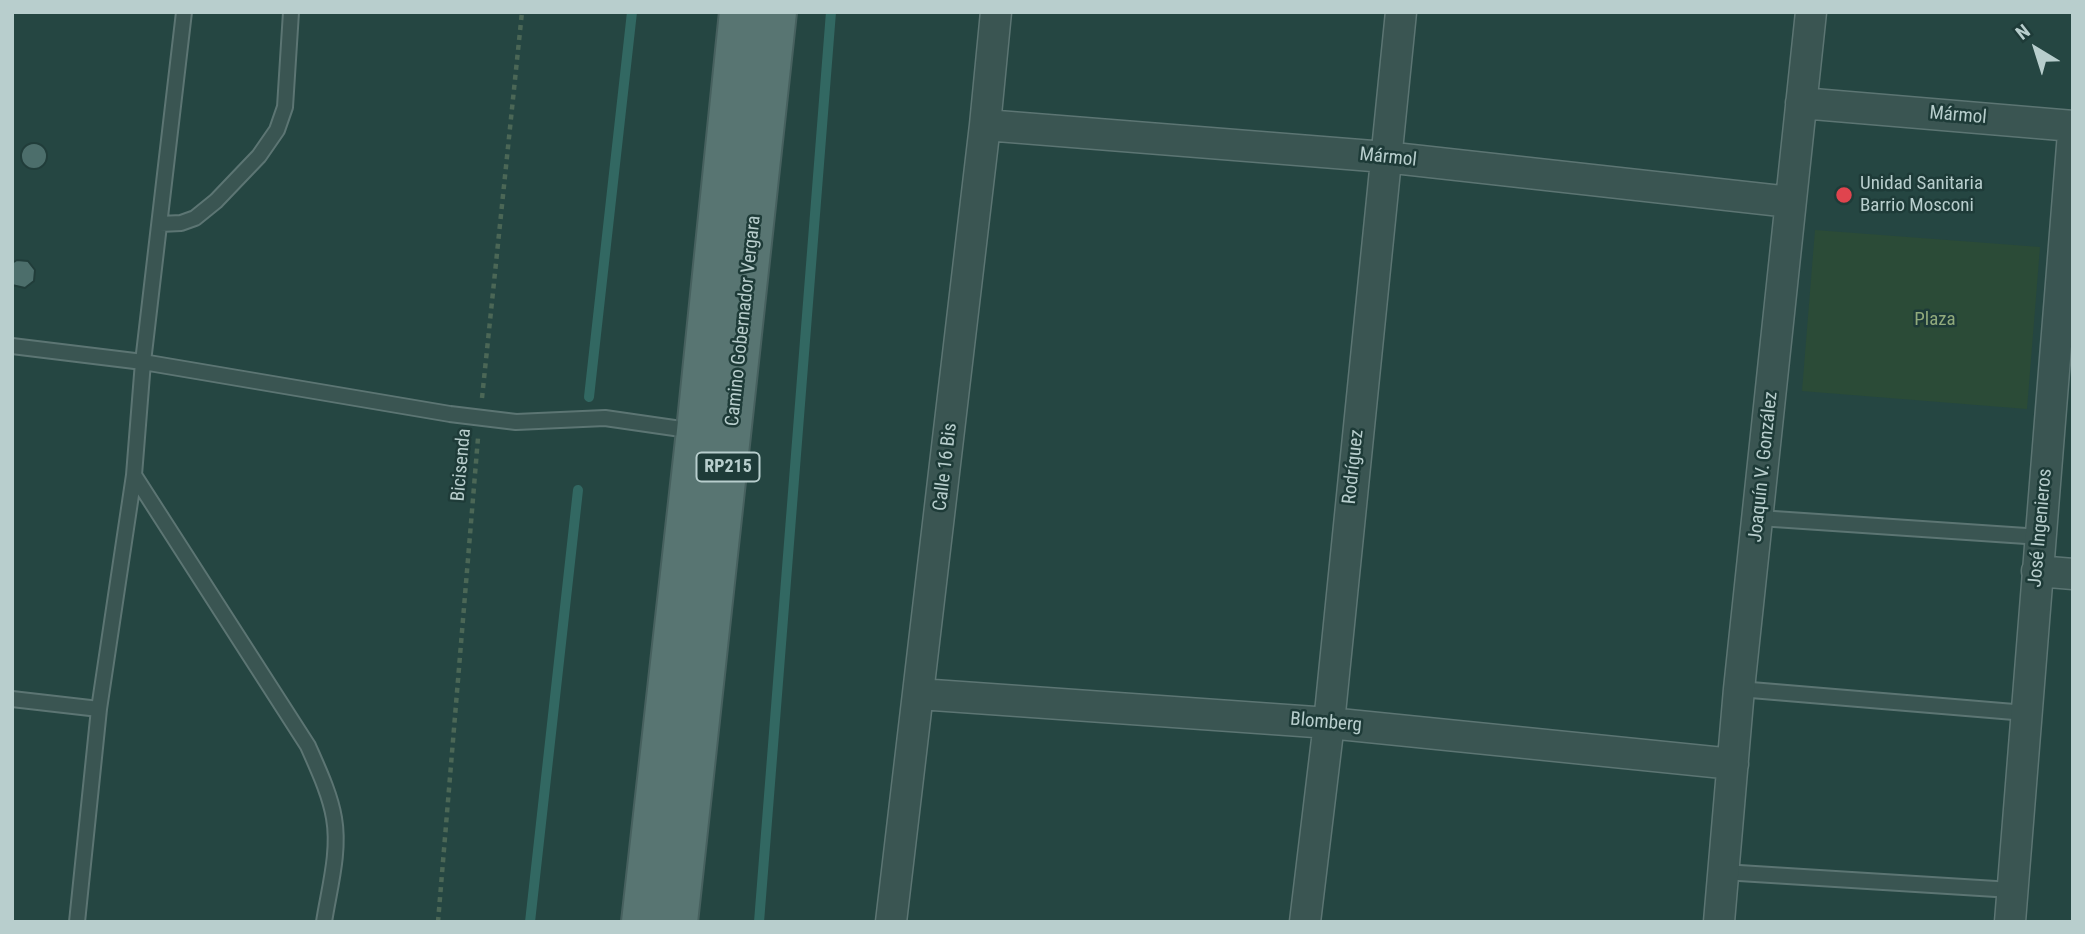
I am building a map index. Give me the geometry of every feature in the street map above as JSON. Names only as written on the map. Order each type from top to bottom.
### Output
[{"type":"main road","name":"Camino Gobernador Vergara","points":[[641,922],[696,431],[739,12]]},
{"type":"main road","name":"Camino Gobernador Vergara","points":[[678,922],[777,12]]},
{"type":"street","name":"Calle 16 Bis","points":[[891,922],[996,12]]},
{"type":"street","name":"Rodríguez","points":[[1305,922],[1329,723],[1401,12]]},
{"type":"street","name":"Joaquín V. González","points":[[1719,922],[1732,764],[1811,12]]},
{"type":"street","name":"Mármol","points":[[1801,103],[2073,126]]},
{"type":"street","name":"Mármol","points":[[985,125],[1385,157],[1790,202]]},
{"type":"street","name":"José Ingenieros","points":[[2010,922],[2073,133]]},
{"type":"street","points":[[2037,571],[2073,574]]},
{"type":"street","name":"Blomberg","points":[[919,694],[1329,723],[1732,764]]},
{"type":"lane","points":[[77,922],[99,709],[134,475],[143,362],[184,12]]},
{"type":"lane","points":[[160,224],[181,223],[195,218],[216,201],[259,156],[277,130],[285,107],[291,12]]},
{"type":"lane","points":[[12,346],[143,362],[437,412],[516,422],[605,418],[696,431]]},
{"type":"lane","points":[[134,475],[308,746],[317,767],[334,819],[335,850],[324,922]]},
{"type":"lane","points":[[1759,518],[2040,537]]},
{"type":"lane","points":[[1740,690],[2026,713]]},
{"type":"lane","points":[[12,699],[99,709]]},
{"type":"lane","points":[[1723,872],[2012,890]]},
{"type":"path","name":"Bicisenda","points":[[438,922],[480,417],[522,12]]},
{"type":"green space","name":"Plaza","points":[[1815,230],[2040,247],[2027,409],[1802,391]]},
{"type":"building","points":[[34,143],[43,147],[47,156],[43,165],[34,169],[25,165],[21,156],[25,147]]},
{"type":"building","points":[[17,260],[28,261],[35,270],[34,281],[25,288],[12,285],[12,263]]},
{"type":"waterway","points":[[589,397],[632,12]]},
{"type":"waterway","points":[[759,922],[831,12]]},
{"type":"waterway","points":[[530,922],[578,490]]},
{"type":"place","name":"Unidad Sanitaria Barrio Mosconi","points":[[1844,195]]}]
